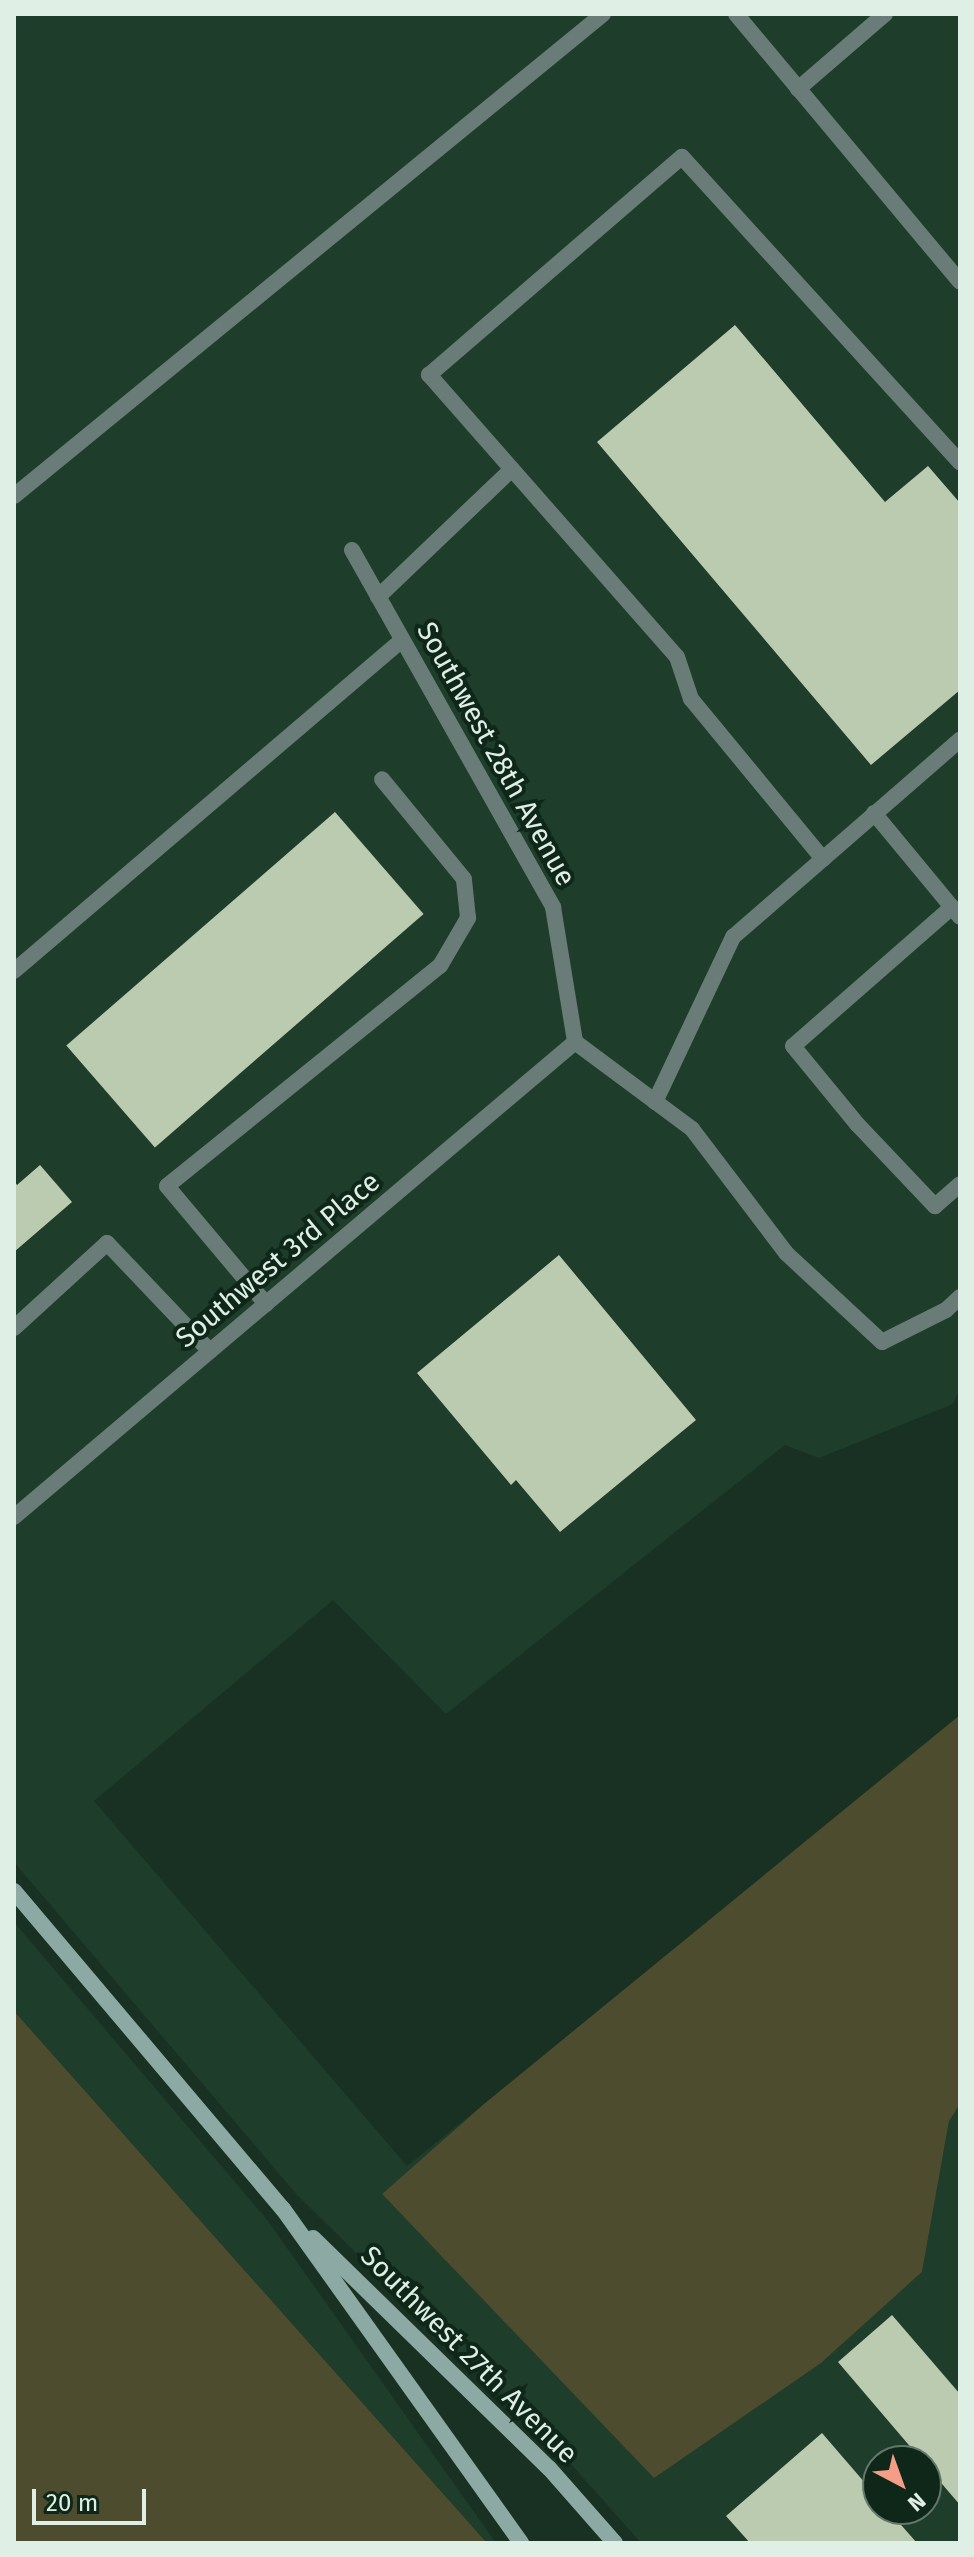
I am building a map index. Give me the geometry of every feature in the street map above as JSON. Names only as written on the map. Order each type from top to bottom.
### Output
[{"type":"main road","name":"Southwest 27th Avenue","points":[[14,1891],[283,2209],[521,2543]]},
{"type":"main road","name":"Southwest 27th Avenue","points":[[283,2209],[549,2468],[615,2543]]},
{"type":"street","points":[[14,496],[603,14]]},
{"type":"street","points":[[736,14],[960,282]]},
{"type":"street","points":[[798,89],[885,14]]},
{"type":"street","points":[[823,859],[691,699],[677,657],[429,375],[682,157],[960,463]]},
{"type":"street","points":[[378,597],[512,469]]},
{"type":"street","name":"Southwest 28th Avenue","points":[[352,550],[553,907],[575,1042]]},
{"type":"street","points":[[14,971],[402,640]]},
{"type":"street","points":[[655,1102],[733,937],[960,740]]},
{"type":"street","points":[[266,1304],[167,1186],[440,966],[468,918],[464,879],[382,779]]},
{"type":"street","points":[[874,813],[956,912],[793,1046],[858,1125],[935,1206],[960,1184]]},
{"type":"street","points":[[575,1042],[692,1129],[786,1253],[882,1342],[946,1310],[960,1297]]},
{"type":"street","name":"Southwest 3rd Place","points":[[14,1517],[575,1042]]},
{"type":"street","points":[[14,1328],[107,1243],[210,1351]]},
{"type":"shaded area","points":[[14,14],[960,14],[960,1389],[953,1404],[819,1458],[785,1445],[446,1714],[333,1600],[94,1801],[407,2166],[484,2104],[382,2194],[654,2477],[821,2363],[922,2272],[949,2120],[960,2104],[960,2543],[641,2543],[563,2455],[298,2196],[14,1862]]},
{"type":"shaded area","points":[[960,1715],[960,2104],[949,2121],[922,2272],[821,2363],[654,2478],[382,2194],[484,2104]]},
{"type":"shaded area","points":[[14,1922],[268,2221],[496,2543],[487,2543],[14,2011]]},
{"type":"shaded area","points":[[14,2011],[487,2543],[14,2543]]},
{"type":"building","points":[[735,325],[885,502],[928,466],[960,503],[960,690],[871,765],[597,442]]},
{"type":"building","points":[[335,812],[424,914],[155,1147],[66,1046]]},
{"type":"building","points":[[40,1165],[72,1202],[14,1252],[14,1181],[17,1185]]},
{"type":"building","points":[[559,1255],[696,1420],[560,1532],[516,1480],[511,1485],[417,1373]]},
{"type":"building","points":[[892,2315],[960,2394],[960,2505],[942,2484],[942,2445],[909,2445],[838,2362]]},
{"type":"building","points":[[822,2433],[862,2479],[862,2525],[901,2525],[917,2543],[750,2543],[726,2516]]}]
